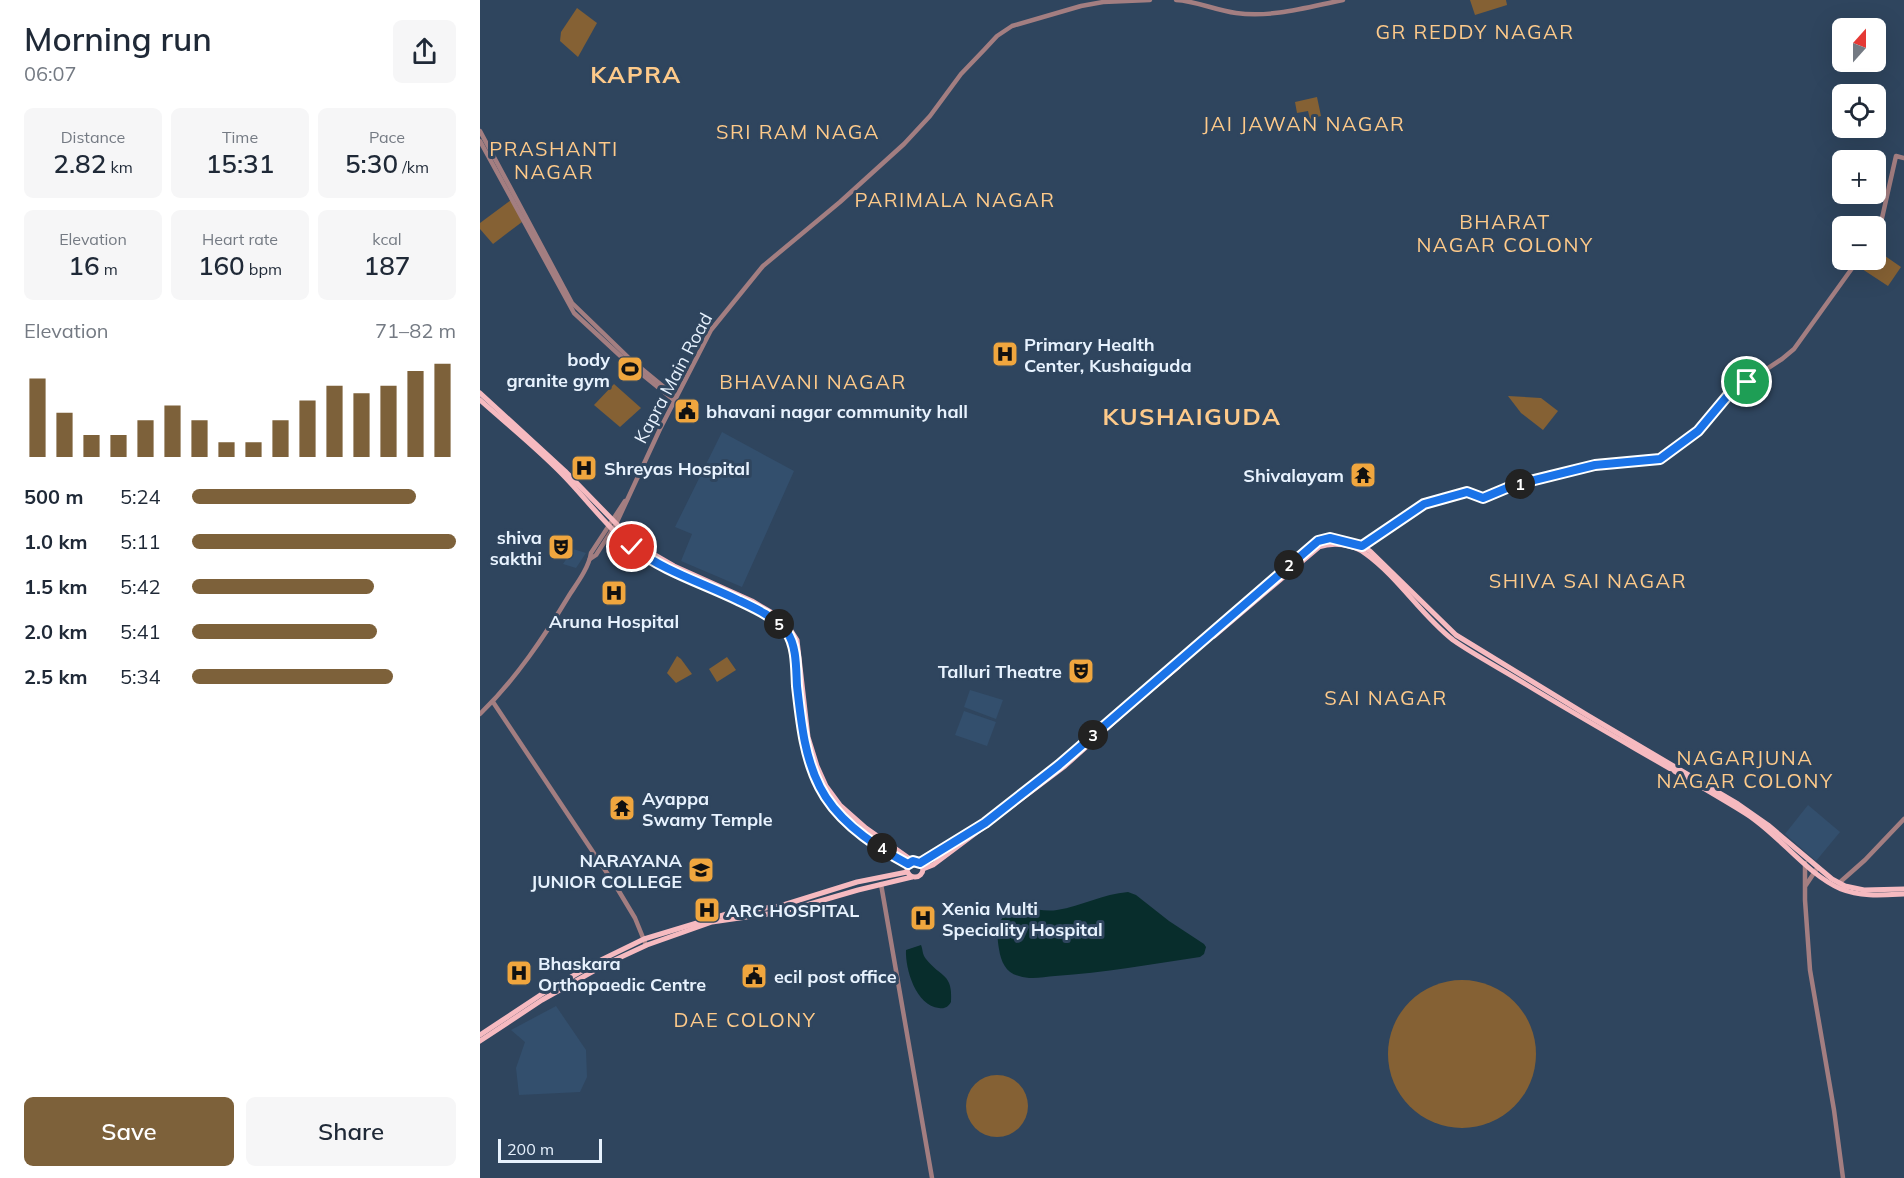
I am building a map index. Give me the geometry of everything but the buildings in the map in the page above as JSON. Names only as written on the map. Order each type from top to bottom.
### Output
[{"type":"main road","points":[[480,393],[565,471],[632,547],[651,561],[748,604],[771,617],[789,634],[795,657],[802,732],[812,768],[821,789],[838,812],[867,837],[911,863],[921,866],[933,866],[1065,766],[1130,707],[1312,552],[1319,547],[1331,544],[1360,548]]},
{"type":"main road","points":[[480,400],[626,536],[645,550],[674,566],[752,601],[774,614],[793,632],[797,640],[807,731],[817,766],[826,786],[840,805],[911,863]]},
{"type":"main road","points":[[480,1035],[548,990],[603,959],[645,942],[730,913],[780,906],[857,882],[909,874],[920,875],[921,866],[927,859],[985,823],[1059,765],[1313,545],[1330,538],[1360,548],[1393,572],[1456,635],[1524,680],[1738,804],[1768,825],[1830,883],[1853,892],[1873,895],[1904,894]]},
{"type":"main road","points":[[889,844],[917,860],[927,859]]},
{"type":"main road","points":[[909,874],[911,863]]},
{"type":"main road","points":[[1816,869],[1839,884],[1864,890],[1904,889]]},
{"type":"main road","points":[[480,1041],[542,1000],[645,942],[727,919],[782,912],[890,882],[909,874]]},
{"type":"street","name":"Kapra Main Road","points":[[480,714],[493,702],[533,652],[569,597],[590,559],[596,555],[627,499],[711,330],[759,270],[901,147],[997,36],[1012,26],[1103,2],[1150,0]]},
{"type":"street","points":[[1176,0],[1222,11],[1258,15],[1343,0]]},
{"type":"street","points":[[480,131],[572,303],[675,399]]},
{"type":"street","points":[[480,141],[574,313],[628,363],[675,399]]},
{"type":"street","points":[[1882,216],[1896,156],[1904,158]]},
{"type":"street","points":[[1360,548],[1424,504],[1467,492],[1483,498],[1514,485],[1595,465],[1660,459],[1698,431],[1729,394],[1794,349],[1851,270]]},
{"type":"street","points":[[493,702],[617,888],[635,918],[645,942]]},
{"type":"street","points":[[1839,884],[1904,819]]},
{"type":"street","points":[[1807,861],[1804,887],[1810,970],[1843,1178]]},
{"type":"street","points":[[1804,887],[1816,869]]},
{"type":"street","points":[[883,898],[890,882]]},
{"type":"street","points":[[880,884],[932,1178]]},
{"type":"shaded area","points":[[1470,0],[1506,0],[1507,5],[1475,15]]},
{"type":"shaded area","points":[[577,8],[597,23],[578,57],[560,41],[561,32]]},
{"type":"shaded area","points":[[1317,97],[1321,116],[1310,119],[1308,111],[1297,113],[1295,102]]},
{"type":"shaded area","points":[[511,200],[522,222],[493,244],[480,229],[480,223]]},
{"type":"shaded area","points":[[1886,257],[1901,267],[1888,286],[1864,270],[1886,270]]},
{"type":"shaded area","points":[[614,384],[641,408],[620,427],[594,405]]},
{"type":"shaded area","points":[[1508,396],[1541,398],[1558,411],[1543,430],[1521,413]]},
{"type":"shaded area","points":[[722,432],[794,471],[742,587],[681,561],[692,534],[675,527]]},
{"type":"shaded area","points":[[573,549],[586,553],[576,568],[563,564]]},
{"type":"shaded area","points":[[677,656],[692,674],[676,683],[667,673]]},
{"type":"shaded area","points":[[727,657],[736,670],[717,682],[709,669]]},
{"type":"shaded area","points":[[970,690],[1003,700],[996,719],[964,707]]},
{"type":"shaded area","points":[[964,711],[996,722],[987,746],[955,735]]},
{"type":"shaded area","points":[[1808,805],[1840,832],[1816,861],[1785,834]]},
{"type":"shaded area","points":[[1128,892],[1136,895],[1169,921],[1204,944],[1206,947],[1204,954],[1200,957],[1128,968],[1037,978],[1014,975],[1005,966],[1000,954],[998,931],[1002,918],[1011,911],[1023,908],[1057,910]]},
{"type":"shaded area","points":[[921,945],[926,959],[945,977],[950,986],[951,1002],[945,1008],[931,1006],[924,1001],[918,994],[910,976],[906,950]]},
{"type":"shaded area","points":[[1462,980],[1490,985],[1515,1001],[1531,1026],[1536,1054],[1531,1082],[1515,1107],[1490,1123],[1462,1128],[1434,1123],[1409,1107],[1393,1082],[1388,1054],[1393,1026],[1409,1001],[1434,985]]},
{"type":"shaded area","points":[[556,1006],[586,1050],[587,1077],[580,1092],[519,1095],[516,1068],[525,1042],[511,1030]]},
{"type":"shaded area","points":[[991,1075],[1003,1075],[1019,1084],[1026,1094],[1028,1106],[1026,1118],[1019,1128],[1003,1137],[991,1137],[980,1132],[971,1123],[966,1112],[966,1100],[971,1089],[980,1080]]},
{"type":"place","name":"Primary Health Center, Kushaiguda","points":[[1005,354]]},
{"type":"place","name":"body granite gym","points":[[630,369]]},
{"type":"place","name":"bhavani nagar community hall","points":[[687,411]]},
{"type":"place","name":"Shreyas Hospital","points":[[584,468]]},
{"type":"place","name":"Shivalayam","points":[[1363,475]]},
{"type":"place","name":"shiva sakthi","points":[[561,547]]},
{"type":"place","name":"Aruna Hospital","points":[[614,593]]},
{"type":"place","name":"Talluri Theatre","points":[[1081,671]]},
{"type":"place","name":"Ayappa Swamy Temple","points":[[622,808]]},
{"type":"place","name":"NARAYANA JUNIOR COLLEGE","points":[[701,870]]},
{"type":"place","name":"ARC HOSPITAL","points":[[707,910]]},
{"type":"place","name":"Xenia Multi Speciality Hospital","points":[[923,918]]},
{"type":"place","name":"Bhaskara Orthopaedic Centre","points":[[519,973]]},
{"type":"place","name":"ecil post office","points":[[754,976]]},
{"type":"district","name":"GR REDDY NAGAR","points":[[1475,31]]},
{"type":"district","name":"KAPRA","points":[[636,74]]},
{"type":"district","name":"JAI JAWAN NAGAR","points":[[1304,123]]},
{"type":"district","name":"SRI RAM NAGA","points":[[798,131]]},
{"type":"district","name":"PRASHANTI NAGAR","points":[[554,160]]},
{"type":"district","name":"PARIMALA NAGAR","points":[[955,199]]},
{"type":"district","name":"BHARAT NAGAR COLONY","points":[[1505,232]]},
{"type":"district","name":"BHAVANI NAGAR","points":[[813,381]]},
{"type":"district","name":"KUSHAIGUDA","points":[[1192,416]]},
{"type":"district","name":"SHIVA SAI NAGAR","points":[[1588,580]]},
{"type":"district","name":"SAI NAGAR","points":[[1386,697]]},
{"type":"district","name":"NAGARJUNA NAGAR COLONY","points":[[1745,768]]},
{"type":"district","name":"DAE COLONY","points":[[745,1019]]},
{"type":"route","points":[[632,547],[660,566],[748,604],[771,617],[789,634],[795,657],[802,732],[812,768],[821,789],[838,812],[867,837],[908,864],[913,861],[920,863],[985,823],[1059,765],[1318,541],[1330,538],[1362,546],[1424,504],[1467,492],[1483,498],[1514,485],[1595,465],[1660,459],[1698,431],[1729,394],[1747,382]]}]
